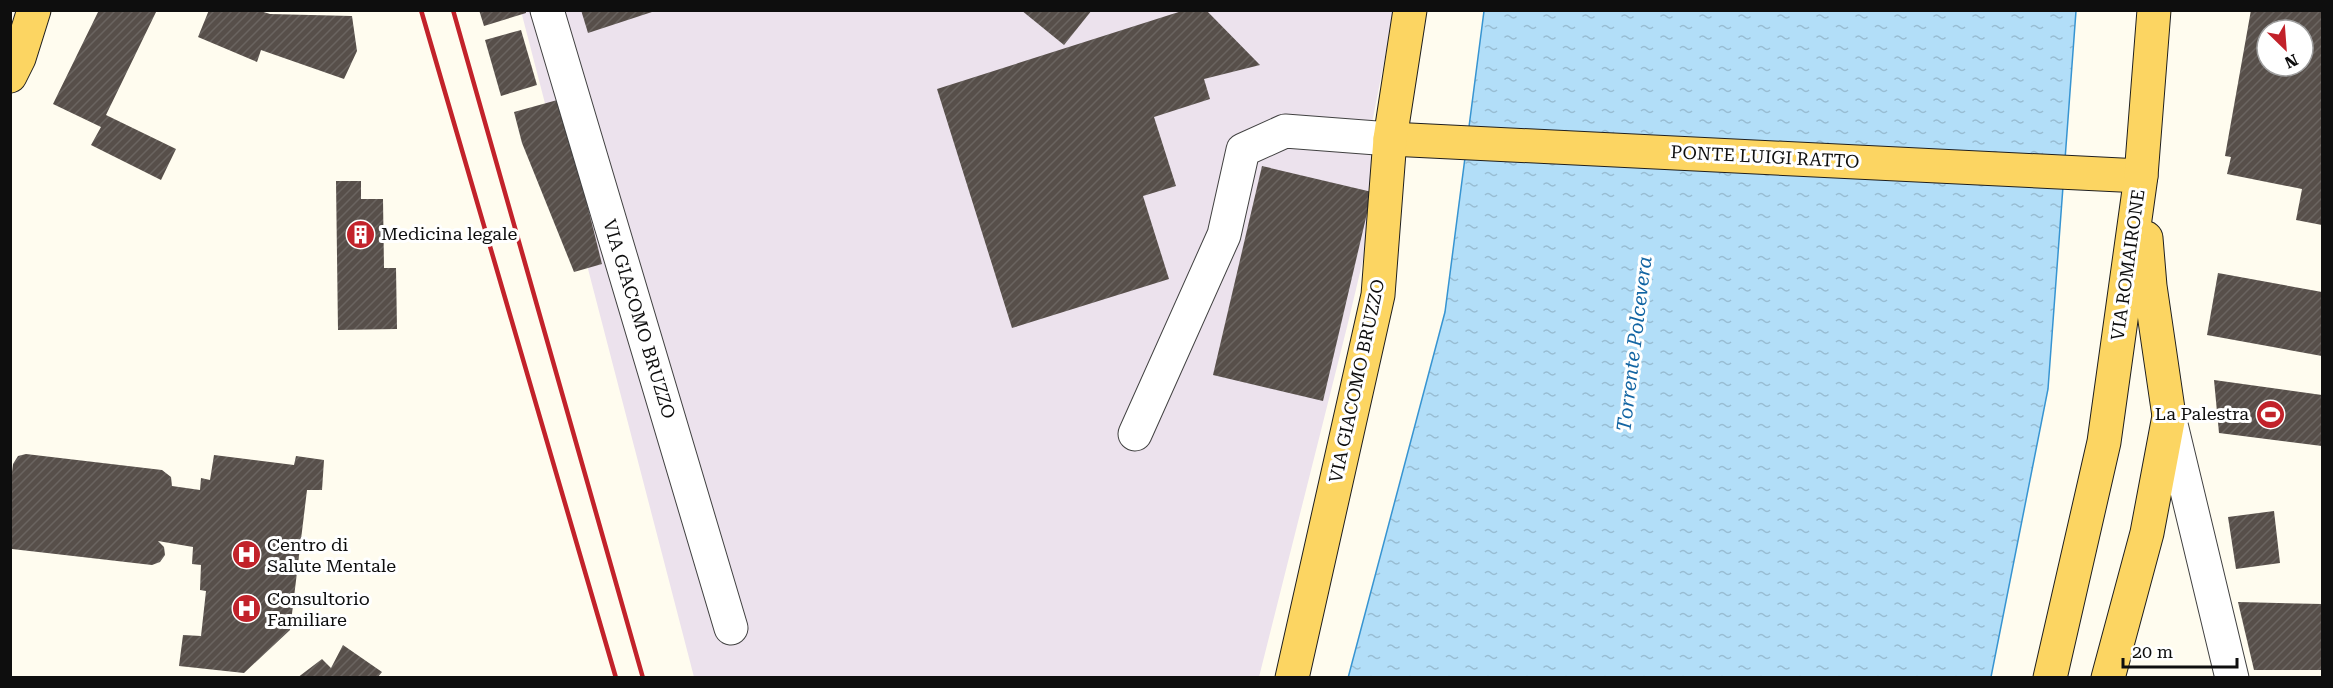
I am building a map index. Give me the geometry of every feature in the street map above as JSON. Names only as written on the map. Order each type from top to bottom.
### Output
[{"type":"main road","points":[[10,76],[19,58],[34,10]]},
{"type":"main road","name":"VIA GIACOMO BRUZZO","points":[[1292,678],[1378,295],[1389,138],[1410,10]]},
{"type":"main road","points":[[2141,176],[2154,10]]},
{"type":"main road","name":"PONTE LUIGI RATTO","points":[[1389,138],[2141,176]]},
{"type":"main road","name":"VIA ROMAIRONE","points":[[2108,678],[2147,533],[2169,416],[2150,285],[2141,176]]},
{"type":"main road","name":"VIA ROMAIRONE","points":[[2050,678],[2104,442],[2141,176]]},
{"type":"street","name":"VIA GIACOMO BRUZZO","points":[[547,10],[730,628]]},
{"type":"street","points":[[1135,434],[1224,235],[1243,150],[1285,130],[1389,138]]},
{"type":"street","points":[[2169,416],[2232,678]]},
{"type":"shaded area","points":[[521,11],[1394,11],[1372,123],[1378,197],[1259,677],[694,677]]},
{"type":"water","name":"Torrente Polcevera","points":[[1484,11],[2076,11],[2048,389],[1991,677],[1348,678],[1445,312]]},
{"type":"building","points":[[99,10],[157,10],[106,115],[176,149],[161,180],[91,145],[101,127],[53,104]]},
{"type":"building","points":[[209,10],[257,10],[270,14],[352,16],[357,51],[344,79],[261,50],[257,62],[198,37]]},
{"type":"building","points":[[479,10],[526,10],[526,13],[484,26]]},
{"type":"building","points":[[581,10],[655,10],[655,11],[588,33]]},
{"type":"building","points":[[1021,10],[1092,10],[1064,45]]},
{"type":"building","points":[[1185,10],[1206,10],[1260,65],[1204,79],[1210,99],[1154,117],[1176,186],[1143,196],[1169,279],[1012,328],[937,89]]},
{"type":"building","points":[[2251,10],[2322,10],[2322,225],[2296,220],[2302,189],[2227,174],[2231,157],[2225,156]]},
{"type":"building","points":[[521,30],[537,85],[501,96],[485,40]]},
{"type":"building","points":[[561,99],[602,264],[574,272],[522,143],[514,112]]},
{"type":"building","points":[[1262,166],[1372,192],[1323,401],[1213,375]]},
{"type":"building","name":"Medicina legale","points":[[336,181],[361,181],[361,199],[383,199],[384,268],[396,268],[397,329],[338,330]]},
{"type":"building","points":[[2218,273],[2322,292],[2322,356],[2207,335]]},
{"type":"building","name":"La Palestra","points":[[2214,380],[2322,395],[2322,446],[2219,433]]},
{"type":"building","points":[[26,454],[162,470],[171,477],[172,486],[200,490],[201,478],[210,480],[214,455],[294,465],[296,456],[324,460],[322,490],[307,490],[290,630],[244,673],[179,666],[183,635],[201,636],[206,591],[200,590],[201,565],[192,564],[193,547],[158,541],[164,547],[165,555],[160,562],[152,565],[12,549],[10,489],[13,464],[18,456]]},
{"type":"building","points":[[2274,511],[2280,563],[2236,569],[2228,517]]},
{"type":"building","points":[[2238,602],[2322,604],[2322,670],[2254,670]]},
{"type":"building","points":[[343,645],[382,672],[377,678],[297,678],[322,659],[331,668]]},
{"type":"railway","points":[[421,10],[616,678]]},
{"type":"railway","points":[[453,10],[643,678]]},
{"type":"place","name":"Medicina legale","points":[[360,234]]},
{"type":"place","name":"La Palestra","points":[[2270,414]]},
{"type":"place","name":"Centro di Salute Mentale","points":[[246,555]]},
{"type":"place","name":"Consultorio Familiare","points":[[246,609]]}]
